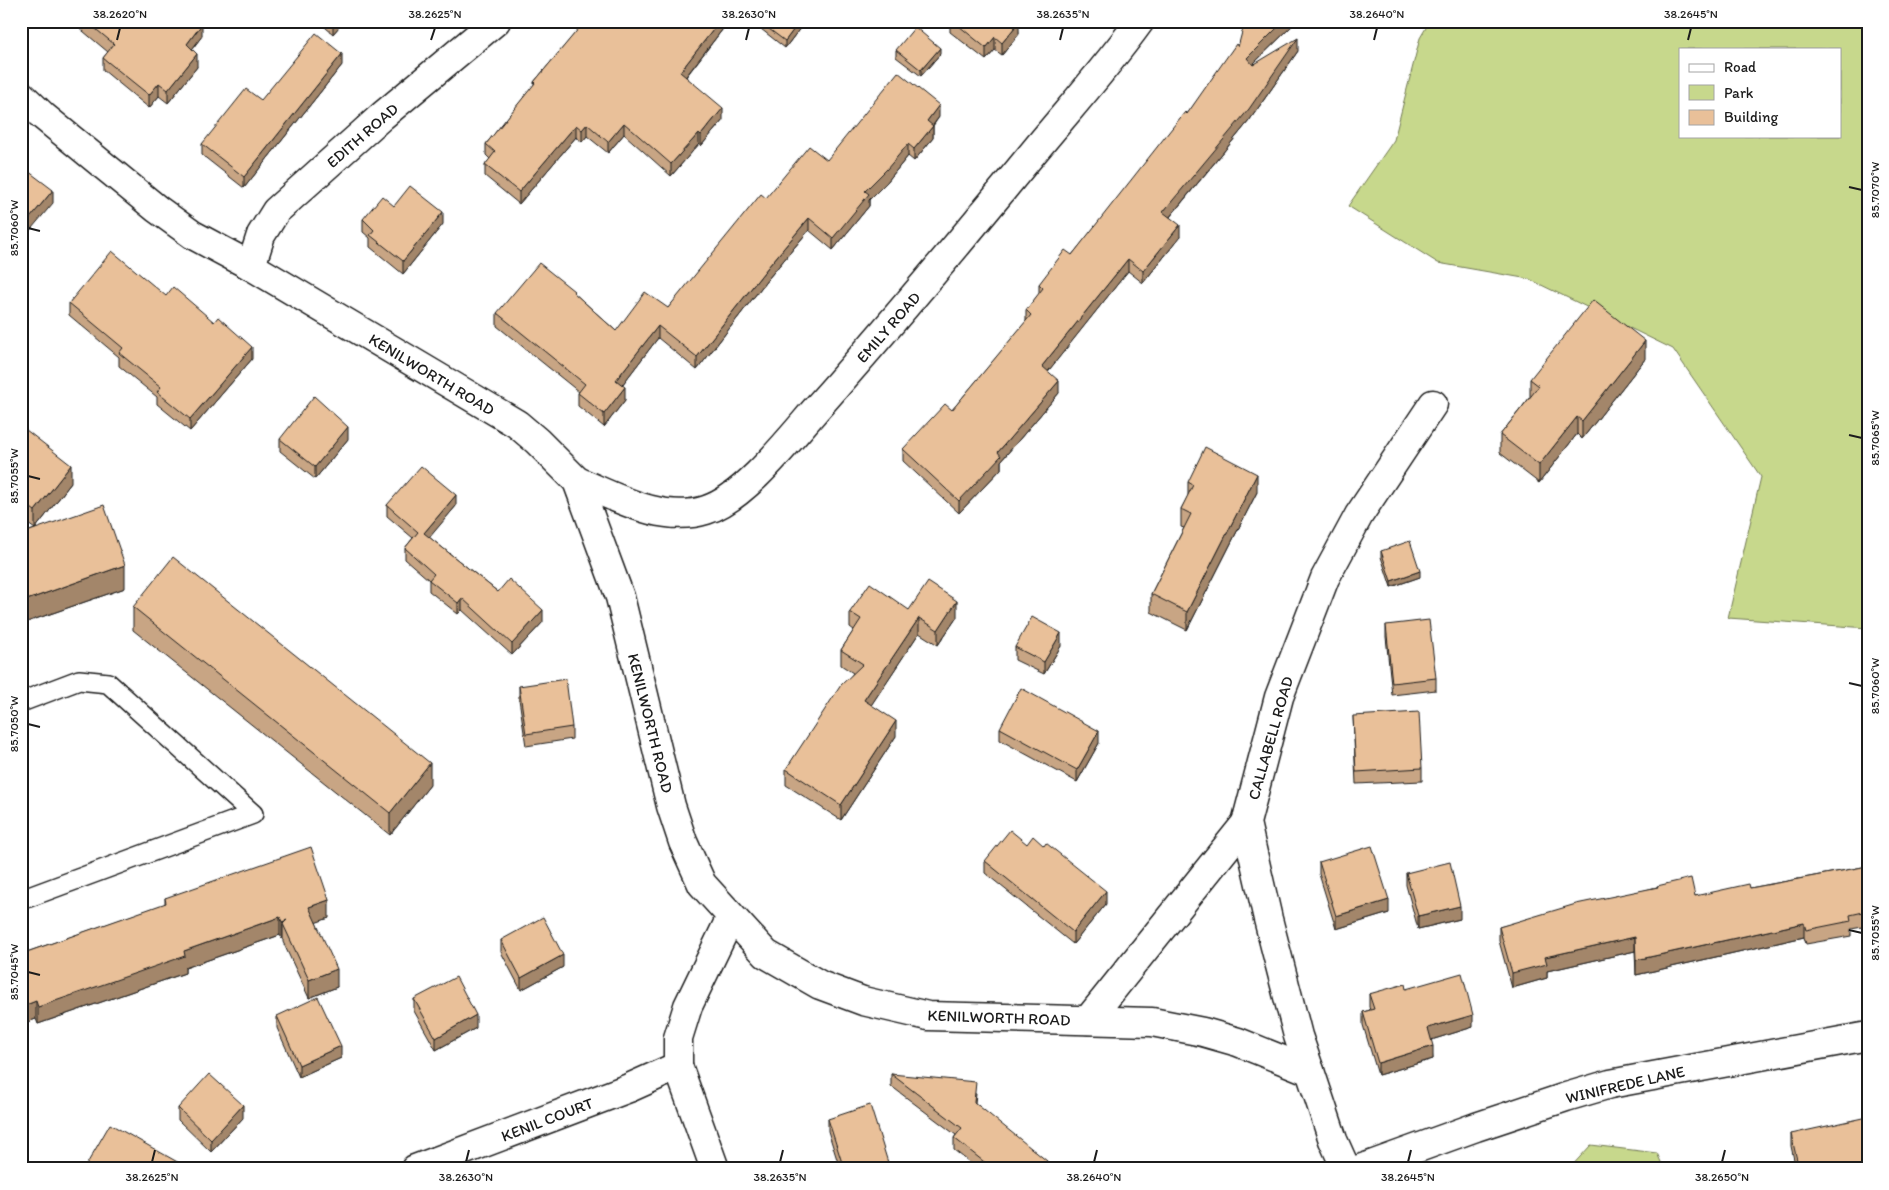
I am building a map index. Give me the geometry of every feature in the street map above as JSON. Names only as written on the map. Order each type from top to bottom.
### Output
[{"type":"street","name":"EDITH ROAD","points":[[251,266],[261,235],[276,211],[382,116],[496,21]]},
{"type":"street","name":"EMILY ROAD","points":[[577,481],[652,511],[682,514],[706,510],[732,497],[754,478],[949,256],[1140,21]]},
{"type":"street","name":"KENILWORTH ROAD","points":[[21,95],[43,116],[157,209],[193,235],[251,266],[517,424],[577,481],[620,597],[671,806],[683,842],[702,884],[766,954],[820,985],[864,1001],[928,1016],[1152,1022],[1203,1032],[1238,1042],[1310,1071]]},
{"type":"street","name":"CALLABELL ROAD","points":[[1310,1071],[1296,1027],[1268,919],[1246,822],[1279,697],[1325,578],[1359,515],[1433,404]]},
{"type":"street","points":[[1088,1020],[1246,822]]},
{"type":"street","points":[[715,1169],[678,1066],[678,1038],[688,1006],[731,917]]},
{"type":"street","name":"WINIFREDE LANE","points":[[1360,1169],[1566,1096],[1610,1084],[1868,1036]]},
{"type":"street","name":"KENIL COURT","points":[[415,1169],[629,1088],[678,1066]]},
{"type":"street","points":[[1310,1071],[1333,1140],[1346,1169]]},
{"type":"lane","points":[[21,702],[79,680],[108,683],[253,814],[21,900]]},
{"type":"green space","points":[[1430,21],[1868,21],[1868,628],[1728,618],[1761,477],[1673,349],[1529,279],[1438,263],[1348,206],[1394,140],[1420,38]]},
{"type":"green space","points":[[1591,1145],[1657,1153],[1664,1169],[1569,1169]]},
{"type":"building","points":[[86,21],[199,21],[202,24],[187,44],[197,54],[168,90],[159,83],[149,95],[103,58],[114,44]]},
{"type":"building","points":[[585,21],[720,21],[680,72],[723,108],[701,135],[699,133],[671,164],[624,123],[608,142],[587,124],[582,130],[576,125],[519,192],[485,165],[495,152],[486,144]]},
{"type":"building","points":[[762,21],[800,21],[785,41],[761,23]]},
{"type":"building","points":[[953,21],[1019,22],[1002,43],[995,37],[986,48]]},
{"type":"building","points":[[1245,21],[1284,21],[1247,58],[1253,65],[1298,38],[1249,109],[1163,212],[1180,225],[1143,271],[1128,259],[1042,366],[1059,381],[998,452],[1001,456],[959,501],[903,449],[945,404],[952,410],[1031,315],[1026,310],[1043,288],[1039,284],[1065,250],[1072,255],[1176,123],[1185,112],[1187,114],[1236,44],[1238,47]]},
{"type":"building","points":[[915,27],[940,48],[921,70],[896,50]]},
{"type":"building","points":[[316,33],[342,54],[244,177],[202,144],[246,89],[261,100]]},
{"type":"building","points":[[898,72],[939,105],[927,121],[933,126],[914,149],[908,144],[865,191],[869,194],[833,238],[809,218],[697,357],[658,326],[616,380],[625,387],[604,414],[578,393],[585,384],[497,313],[539,263],[574,291],[616,331],[645,292],[668,308],[761,194],[766,198],[809,146],[827,160]]},
{"type":"building","points":[[28,171],[53,190],[21,229],[21,179]]},
{"type":"building","points":[[410,186],[443,212],[403,261],[370,235],[374,230],[363,219],[382,196],[394,206]]},
{"type":"building","points":[[112,251],[166,296],[173,287],[214,322],[218,317],[252,347],[190,419],[157,392],[161,387],[119,353],[123,348],[69,303]]},
{"type":"building","points":[[1593,300],[1645,341],[1582,421],[1577,417],[1539,465],[1500,435],[1539,386],[1530,379]]},
{"type":"building","points":[[314,396],[348,427],[315,467],[280,439]]},
{"type":"building","points":[[21,426],[71,465],[35,511],[21,501]]},
{"type":"building","points":[[1205,447],[1257,474],[1187,612],[1151,594],[1191,514],[1181,509],[1193,485],[1188,482]]},
{"type":"building","points":[[421,466],[456,495],[424,533],[498,592],[509,579],[543,610],[512,644],[462,598],[458,603],[429,580],[434,574],[405,548],[418,532],[387,505]]},
{"type":"building","points":[[104,505],[125,565],[21,602],[21,534]]},
{"type":"building","points":[[1410,541],[1420,571],[1391,581],[1381,551]]},
{"type":"building","points":[[173,557],[430,763],[390,813],[133,607]]},
{"type":"building","points":[[928,582],[957,601],[938,630],[919,618],[864,700],[896,721],[841,805],[786,769],[841,685],[863,664],[841,650],[861,619],[850,612],[870,583],[909,610]]},
{"type":"building","points":[[1032,617],[1061,633],[1044,662],[1015,647]]},
{"type":"building","points":[[1429,620],[1436,678],[1392,683],[1386,625]]},
{"type":"building","points":[[566,679],[572,727],[526,734],[519,686]]},
{"type":"building","points":[[1021,688],[1099,731],[1077,770],[1000,728]]},
{"type":"building","points":[[1419,712],[1422,768],[1356,772],[1353,716]]},
{"type":"building","points":[[1010,830],[1027,844],[1033,836],[1044,846],[1046,843],[1106,891],[1073,932],[985,861]]},
{"type":"building","points":[[1372,846],[1389,900],[1336,916],[1319,862]]},
{"type":"building","points":[[311,847],[329,900],[309,907],[337,969],[309,980],[283,924],[287,920],[282,922],[280,917],[184,951],[185,956],[38,1007],[36,1001],[21,1007],[21,954],[166,903],[165,898]]},
{"type":"building","points":[[1450,862],[1460,906],[1418,916],[1406,873]]},
{"type":"building","points":[[1868,866],[1868,911],[1850,915],[1851,921],[1806,930],[1804,923],[1636,960],[1635,937],[1545,957],[1547,964],[1512,973],[1499,927],[1576,904],[1658,887],[1691,878],[1695,896],[1749,884],[1750,888]]},
{"type":"building","points":[[543,917],[563,955],[521,978],[501,940]]},
{"type":"building","points":[[1462,973],[1473,1015],[1428,1028],[1433,1046],[1378,1063],[1363,1012],[1374,1009],[1369,994],[1405,984],[1406,989]]},
{"type":"building","points":[[456,977],[476,1015],[436,1038],[414,999]]},
{"type":"building","points":[[318,997],[341,1046],[299,1065],[277,1016]]},
{"type":"building","points":[[209,1074],[243,1105],[211,1140],[178,1108]]},
{"type":"building","points":[[891,1074],[976,1082],[974,1102],[1047,1161],[1043,1166],[1046,1169],[993,1169],[954,1138],[962,1128]]},
{"type":"building","points":[[870,1105],[890,1169],[844,1169],[828,1119]]},
{"type":"building","points":[[1868,1117],[1868,1169],[1799,1169],[1791,1134]]},
{"type":"building","points":[[110,1124],[181,1164],[178,1169],[84,1169]]}]
